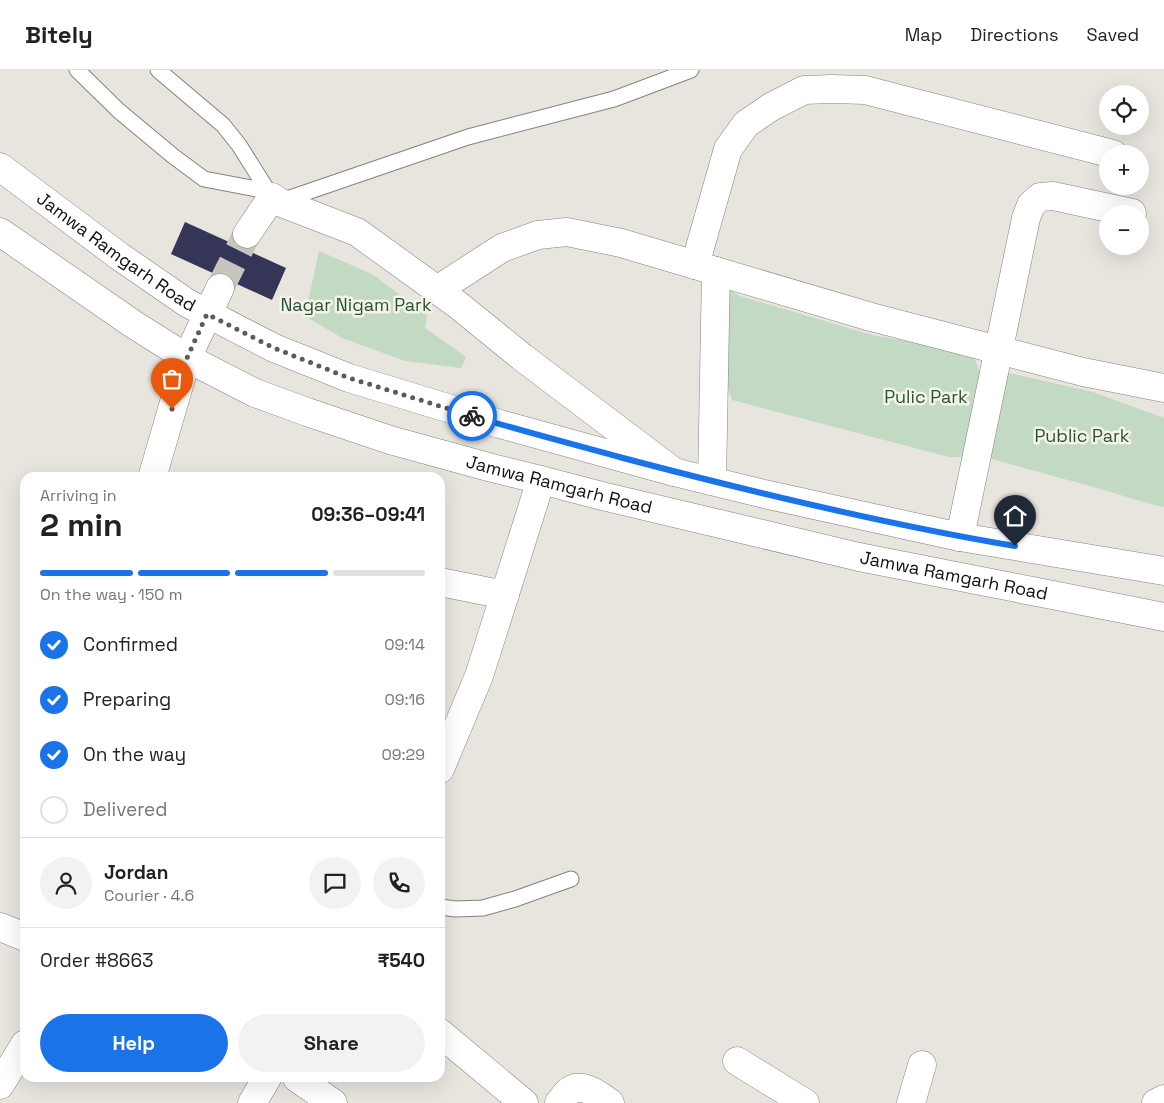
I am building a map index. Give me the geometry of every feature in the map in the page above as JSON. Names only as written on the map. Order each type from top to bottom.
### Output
[{"type":"main road","points":[[712,481],[706,268],[728,149],[746,124],[771,106],[804,90],[865,90],[1099,150]]},
{"type":"main road","name":"Jamwa Ramgarh Road","points":[[0,167],[119,256],[187,303],[274,348],[349,378],[500,424],[674,472],[764,494],[960,537],[1164,571]]},
{"type":"main road","points":[[960,537],[1026,218],[1032,205],[1040,197],[1053,196],[1099,206]]},
{"type":"main road","points":[[247,234],[273,197],[356,232],[458,305],[674,472]]},
{"type":"main road","name":"Jamwa Ramgarh Road","points":[[0,232],[133,324],[187,358],[255,393],[390,440],[602,496],[859,557],[1164,617]]},
{"type":"main road","points":[[437,290],[502,248],[538,235],[568,232],[622,243],[871,317],[1083,372],[1164,388]]},
{"type":"main road","points":[[154,472],[187,358],[220,288]]},
{"type":"main road","points":[[445,757],[480,676],[542,480]]},
{"type":"main road","points":[[445,583],[505,595]]},
{"type":"main road","points":[[0,927],[20,935]]},
{"type":"main road","points":[[445,1037],[524,1103]]},
{"type":"main road","points":[[0,1085],[20,1052]]},
{"type":"main road","points":[[738,1061],[805,1103]]},
{"type":"main road","points":[[911,1103],[922,1065]]},
{"type":"main road","points":[[252,1103],[265,1082]]},
{"type":"main road","points":[[307,1082],[333,1103]]},
{"type":"main road","points":[[559,1103],[568,1092],[576,1088],[585,1088],[610,1103]]},
{"type":"main road","points":[[1156,1103],[1164,1099]]},
{"type":"lane","points":[[77,70],[119,112],[204,179],[273,197],[468,137],[614,99],[691,70]]},
{"type":"lane","points":[[158,70],[223,125],[239,145],[273,197]]},
{"type":"lane","points":[[445,908],[483,908],[571,879]]},
{"type":"green space","name":"Nagar Nigam Park","points":[[319,251],[372,274],[427,315],[425,328],[466,357],[461,368],[405,361],[342,338],[305,316]]},
{"type":"green space","name":"Pulic Park","points":[[725,287],[740,296],[872,335],[973,353],[982,380],[969,457],[949,457],[732,400],[728,389],[722,300]]},
{"type":"green space","name":"Public Park","points":[[1009,373],[1093,392],[1164,418],[1164,507],[984,457],[1001,391]]},
{"type":"building","points":[[185,222],[286,268],[272,300],[171,254]]},
{"type":"tunnel","points":[[220,288],[247,234]]},
{"type":"way so far","points":[[172,409],[187,358],[207,314],[274,348],[349,378],[472,416]]},
{"type":"route","points":[[472,416],[674,472],[764,494],[960,537],[1015,546]]}]
